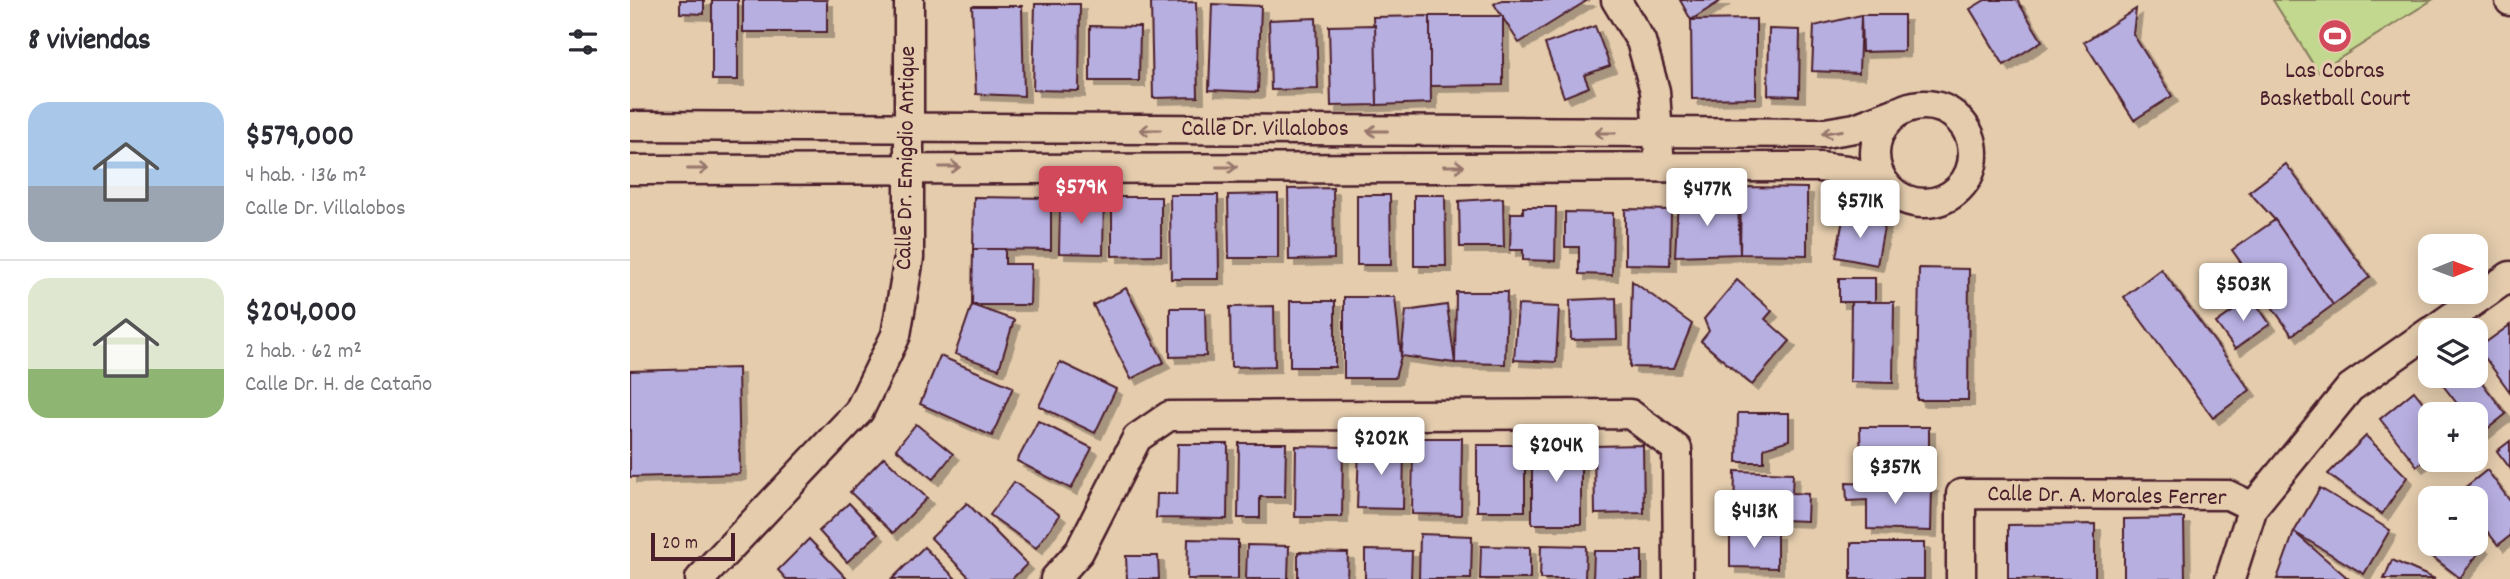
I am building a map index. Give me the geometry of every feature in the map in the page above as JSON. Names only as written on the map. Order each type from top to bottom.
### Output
[{"type":"street","name":"Calle Dr. Emigdio Antique","points":[[700,579],[859,411],[896,335],[909,258],[909,0]]},
{"type":"street","points":[[1616,0],[1642,41],[1655,91],[1659,165]]},
{"type":"street","points":[[1928,104],[1958,117],[1968,130],[1973,146],[1973,162],[1968,178],[1944,200],[1928,204],[1912,202],[1897,195],[1885,184],[1876,162],[1877,138],[1885,123],[1897,112],[1928,104]]},
{"type":"street","name":"Calle Dr. Villalobos","points":[[630,126],[1825,133],[1854,128],[1897,112]]},
{"type":"street","name":"Calle Dr. Villalobos","points":[[630,170],[1659,165],[1819,167],[1847,170],[1885,184]]},
{"type":"street","points":[[2450,318],[2510,276]]},
{"type":"street","points":[[2230,579],[2253,508],[2350,388],[2418,340]]},
{"type":"street","points":[[1055,579],[1079,552],[1137,438],[1169,416],[1630,414],[1677,449],[1678,579]]},
{"type":"street","name":"Calle Dr. A. Morales Ferrer","points":[[1961,579],[1961,494],[2228,495],[2253,508]]},
{"type":"green space","name":"Las Cobras Basketball Court","points":[[2273,0],[2432,0],[2318,72]]},
{"type":"building","points":[[680,0],[704,0],[704,14],[680,13]]},
{"type":"building","points":[[712,0],[738,0],[738,80],[712,80]]},
{"type":"building","points":[[743,0],[827,0],[827,32],[743,32]]},
{"type":"building","points":[[1502,0],[1588,0],[1519,43],[1494,4]]},
{"type":"building","points":[[1680,0],[1722,0],[1691,20]]},
{"type":"building","points":[[1985,0],[2017,0],[2042,41],[2004,65],[1970,9]]},
{"type":"building","points":[[1196,2],[1198,97],[1153,98],[1151,3]]},
{"type":"building","points":[[1035,4],[1080,4],[1079,91],[1033,90]]},
{"type":"building","points":[[1212,4],[1261,6],[1258,92],[1209,90]]},
{"type":"building","points":[[972,6],[1022,6],[1024,96],[976,94]]},
{"type":"building","points":[[2136,9],[2133,34],[2172,96],[2134,120],[2084,42]]},
{"type":"building","points":[[1861,15],[1904,15],[1904,51],[1862,52]]},
{"type":"building","points":[[1861,15],[1859,73],[1812,71],[1814,26]]},
{"type":"building","points":[[1430,16],[1431,103],[1377,105],[1373,17]]},
{"type":"building","points":[[1430,16],[1503,16],[1503,85],[1430,86]]},
{"type":"building","points":[[1316,18],[1318,89],[1271,90],[1269,20]]},
{"type":"building","points":[[1756,19],[1756,98],[1692,99],[1691,20]]},
{"type":"building","points":[[1375,25],[1377,105],[1331,106],[1329,26]]},
{"type":"building","points":[[1090,26],[1140,27],[1139,81],[1090,81]]},
{"type":"building","points":[[1595,26],[1610,66],[1584,75],[1589,87],[1564,97],[1545,44]]},
{"type":"building","points":[[1769,29],[1800,30],[1799,96],[1768,95]]},
{"type":"building","points":[[2286,164],[2370,277],[2333,305],[2275,220],[2249,192]]},
{"type":"building","points":[[1741,187],[1807,188],[1807,255],[1740,254]]},
{"type":"building","points":[[1333,188],[1334,259],[1289,260],[1288,189]]},
{"type":"building","points":[[1278,194],[1278,258],[1229,258],[1228,195]]},
{"type":"building","points":[[1170,195],[1218,195],[1219,279],[1171,279]]},
{"type":"building","points":[[1357,195],[1390,195],[1391,265],[1357,265]]},
{"type":"building","points":[[1414,195],[1445,195],[1446,266],[1414,266]]},
{"type":"building","points":[[974,197],[1051,198],[1051,250],[973,249]]},
{"type":"building","points":[[1060,197],[1104,198],[1103,254],[1059,253]]},
{"type":"building","points":[[1112,197],[1161,197],[1161,255],[1112,256]]},
{"type":"building","points":[[1503,198],[1504,247],[1460,247],[1459,201]]},
{"type":"building","points":[[1678,199],[1738,202],[1740,254],[1675,256]]},
{"type":"building","points":[[1523,207],[1556,207],[1555,261],[1523,260],[1523,250],[1510,250],[1511,213],[1523,213]]},
{"type":"building","points":[[1625,209],[1671,210],[1670,265],[1625,264]]},
{"type":"building","points":[[1565,212],[1613,213],[1612,275],[1579,274],[1579,247],[1565,247]]},
{"type":"building","points":[[1844,214],[1885,222],[1877,265],[1836,257]]},
{"type":"building","points":[[2275,220],[2333,305],[2292,335],[2232,250]]},
{"type":"building","points":[[973,249],[1005,249],[1005,264],[1031,264],[1030,305],[972,305]]},
{"type":"building","points":[[1919,268],[1969,269],[1968,400],[1917,400]]},
{"type":"building","points":[[2161,269],[2250,390],[2213,418],[2124,297]]},
{"type":"building","points":[[1839,278],[1875,278],[1875,302],[1839,302]]},
{"type":"building","points":[[1737,280],[1772,311],[1765,319],[1790,341],[1752,385],[1701,341],[1709,331],[1704,319]]},
{"type":"building","points":[[1632,281],[1692,324],[1674,368],[1630,367]]},
{"type":"building","points":[[1126,288],[1164,362],[1131,379],[1093,305]]},
{"type":"building","points":[[1456,292],[1507,292],[1505,364],[1455,363]]},
{"type":"building","points":[[1344,297],[1395,297],[1401,356],[1395,378],[1344,378]]},
{"type":"building","points":[[1616,298],[1617,339],[1571,340],[1570,300]]},
{"type":"building","points":[[2252,298],[2270,324],[2235,349],[2216,323]]},
{"type":"building","points":[[1290,301],[1335,301],[1335,367],[1290,367]]},
{"type":"building","points":[[1851,302],[1894,302],[1893,383],[1850,382]]},
{"type":"building","points":[[972,305],[1014,320],[999,369],[955,354]]},
{"type":"building","points":[[1447,305],[1455,363],[1401,356],[1406,311]]},
{"type":"building","points":[[1518,305],[1559,307],[1556,362],[1514,360]]},
{"type":"building","points":[[1274,306],[1275,366],[1231,367],[1230,307]]},
{"type":"building","points":[[1170,308],[1205,308],[1206,356],[1170,357]]},
{"type":"building","points":[[2510,325],[2510,392],[2488,362],[2488,341]]},
{"type":"building","points":[[940,356],[1013,387],[992,436],[920,404]]},
{"type":"building","points":[[1060,362],[1116,389],[1095,433],[1039,406]]},
{"type":"building","points":[[738,368],[740,474],[630,477],[630,371]]},
{"type":"building","points":[[2445,388],[2486,388],[2506,414],[2488,428],[2488,402],[2456,402]]},
{"type":"building","points":[[2414,391],[2423,402],[2418,402],[2418,465],[2417,466],[2380,419]]},
{"type":"building","points":[[1738,413],[1789,413],[1789,440],[1764,448],[1764,462],[1737,462]]},
{"type":"building","points":[[1038,421],[1092,448],[1071,489],[1017,461]]},
{"type":"building","points":[[916,424],[953,454],[933,479],[896,449]]},
{"type":"building","points":[[1860,427],[1929,427],[1929,471],[1861,471]]},
{"type":"building","points":[[2366,436],[2407,477],[2382,514],[2328,474]]},
{"type":"building","points":[[1413,438],[1462,438],[1461,515],[1412,514]]},
{"type":"building","points":[[2510,441],[2510,468],[2497,451]]},
{"type":"building","points":[[1239,443],[1286,443],[1285,497],[1260,497],[1260,518],[1238,518]]},
{"type":"building","points":[[1178,444],[1228,444],[1227,519],[1156,518],[1157,494],[1177,494]]},
{"type":"building","points":[[1532,444],[1581,444],[1581,524],[1532,524]]},
{"type":"building","points":[[1359,445],[1404,446],[1403,509],[1357,508]]},
{"type":"building","points":[[1477,445],[1525,445],[1525,511],[1477,511]]},
{"type":"building","points":[[1643,445],[1644,513],[1595,514],[1594,446]]},
{"type":"building","points":[[1296,446],[1343,447],[1342,517],[1295,517]]},
{"type":"building","points":[[884,457],[927,498],[893,533],[850,492]]},
{"type":"building","points":[[1735,471],[1793,473],[1792,493],[1808,494],[1807,521],[1734,518]]},
{"type":"building","points":[[2488,471],[2510,501],[2510,536],[2498,545],[2488,532],[2488,486],[2467,486]]},
{"type":"building","points":[[1014,482],[1060,515],[1036,548],[990,515]]},
{"type":"building","points":[[1846,483],[1932,486],[1931,531],[1867,529],[1867,500],[1847,501]]},
{"type":"building","points":[[2320,488],[2390,530],[2364,574],[2294,532]]},
{"type":"building","points":[[849,503],[878,534],[847,562],[819,531]]},
{"type":"building","points":[[967,503],[1027,564],[1012,579],[971,579],[931,538]]},
{"type":"building","points":[[2184,518],[2185,579],[2124,579],[2124,519]]},
{"type":"building","points":[[2095,524],[2095,579],[2008,579],[2008,525]]},
{"type":"building","points":[[2294,532],[2349,579],[2277,579]]},
{"type":"building","points":[[1730,533],[1777,533],[1777,568],[1730,567]]},
{"type":"building","points":[[1420,534],[1472,536],[1471,579],[1419,579]]},
{"type":"building","points":[[809,539],[847,579],[786,579],[778,570]]},
{"type":"building","points":[[1188,539],[1238,540],[1238,579],[1187,579]]},
{"type":"building","points":[[1851,543],[1924,543],[1924,579],[1851,579]]},
{"type":"building","points":[[1247,545],[1289,546],[1288,579],[1246,579]]},
{"type":"building","points":[[1541,545],[1586,546],[1585,579],[1540,579]]},
{"type":"building","points":[[1481,546],[1530,547],[1530,579],[1480,579]]},
{"type":"building","points":[[924,547],[956,579],[892,579]]},
{"type":"building","points":[[1365,550],[1412,551],[1411,579],[1365,579]]},
{"type":"building","points":[[1594,551],[1642,551],[1642,579],[1593,579]]},
{"type":"building","points":[[1298,552],[1348,553],[1347,579],[1298,579]]},
{"type":"building","points":[[1126,556],[1158,556],[1159,579],[1127,579]]},
{"type":"building","points":[[2432,556],[2476,556],[2460,578]]},
{"type":"building","points":[[2392,560],[2435,579],[2384,579]]},
{"type":"place","name":"Las Cobras Basketball Court","points":[[2335,36]]}]
